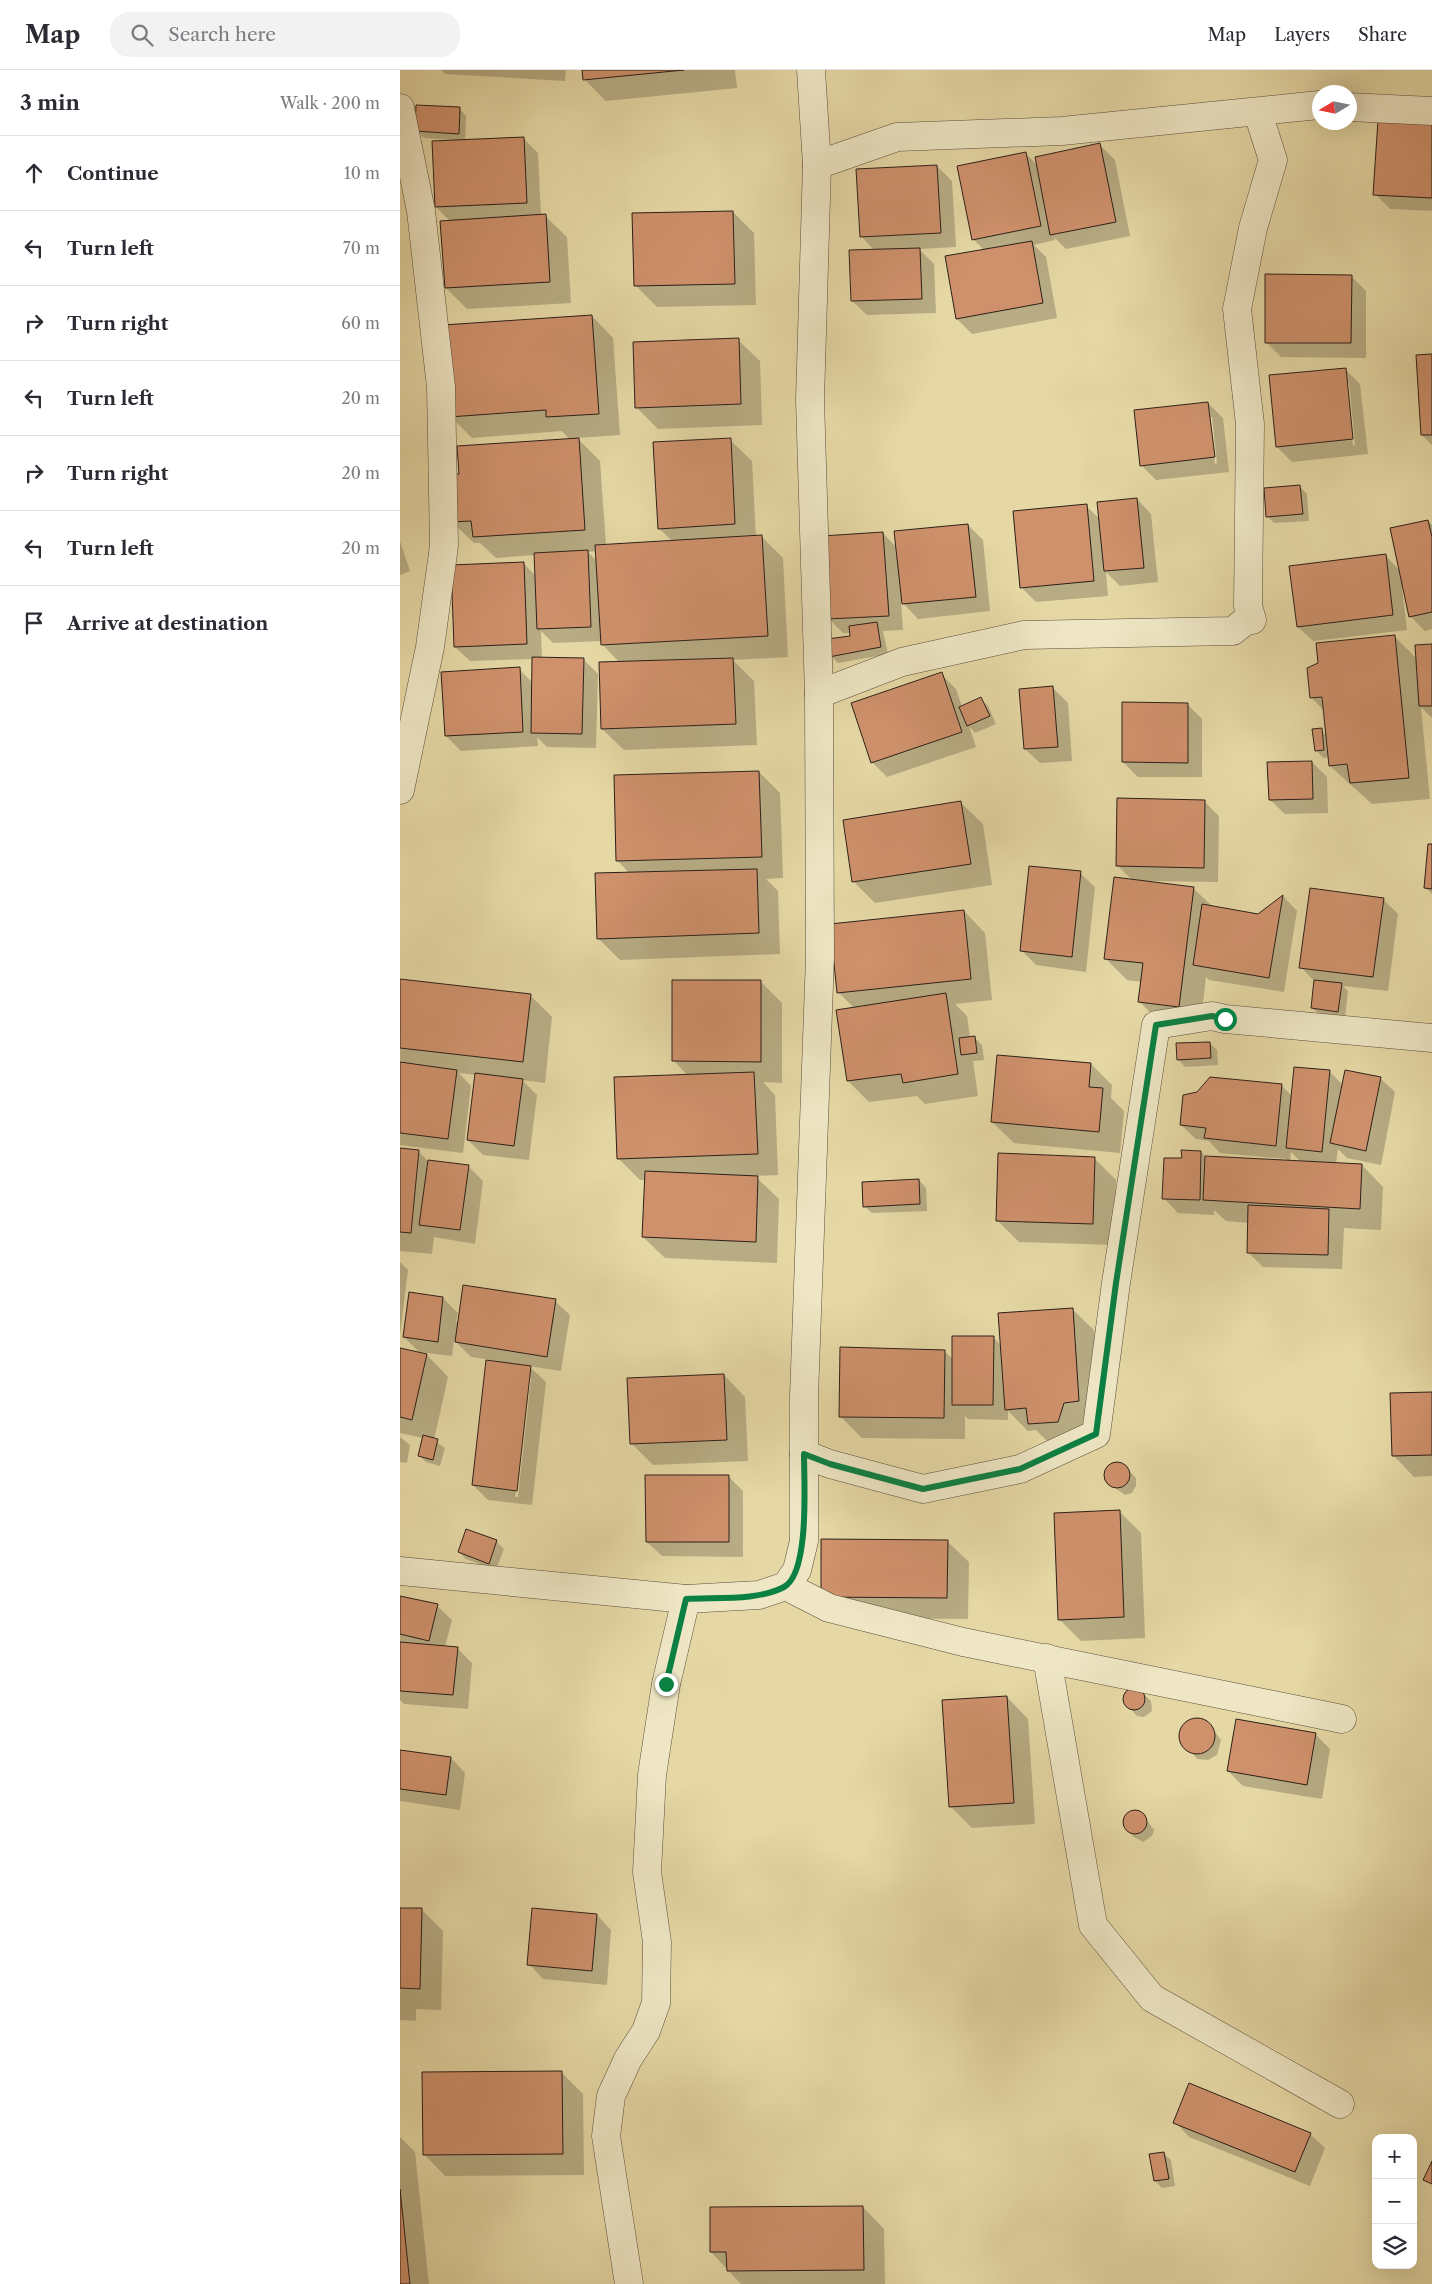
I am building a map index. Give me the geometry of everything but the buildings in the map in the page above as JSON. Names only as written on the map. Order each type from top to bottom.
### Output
[{"type":"street","points":[[400,1572],[686,1599],[759,1595],[786,1586],[797,1570],[804,1540],[804,1396],[820,957],[819,694],[810,400],[817,165],[810,70]]},
{"type":"street","points":[[817,165],[897,138],[1062,132],[1312,106]]},
{"type":"street","points":[[1357,107],[1432,112]]},
{"type":"street","points":[[400,108],[421,211],[441,386],[444,546],[430,647],[400,790]]},
{"type":"street","points":[[819,694],[902,662],[1024,635],[1232,631],[1244,622],[1252,620],[1248,606],[1250,424],[1237,309],[1253,228],[1273,160],[1258,113]]},
{"type":"street","points":[[804,1454],[830,1464],[923,1489],[1020,1469],[1096,1434],[1116,1283],[1156,1025],[1212,1016],[1225,1019],[1432,1038]]},
{"type":"street","points":[[786,1586],[829,1608],[963,1642],[1342,1719]]},
{"type":"street","points":[[629,2284],[606,2136],[610,2096],[628,2059],[646,2031],[656,2003],[657,1942],[647,1872],[652,1775],[666,1684],[686,1599]]},
{"type":"street","points":[[1047,1658],[1093,1925],[1152,1998],[1340,2104]]},
{"type":"route","points":[[666,1684],[686,1599],[759,1595],[786,1586],[797,1570],[804,1540],[804,1454],[830,1464],[923,1489],[1020,1469],[1096,1434],[1116,1283],[1156,1025],[1212,1016],[1225,1019]]}]
